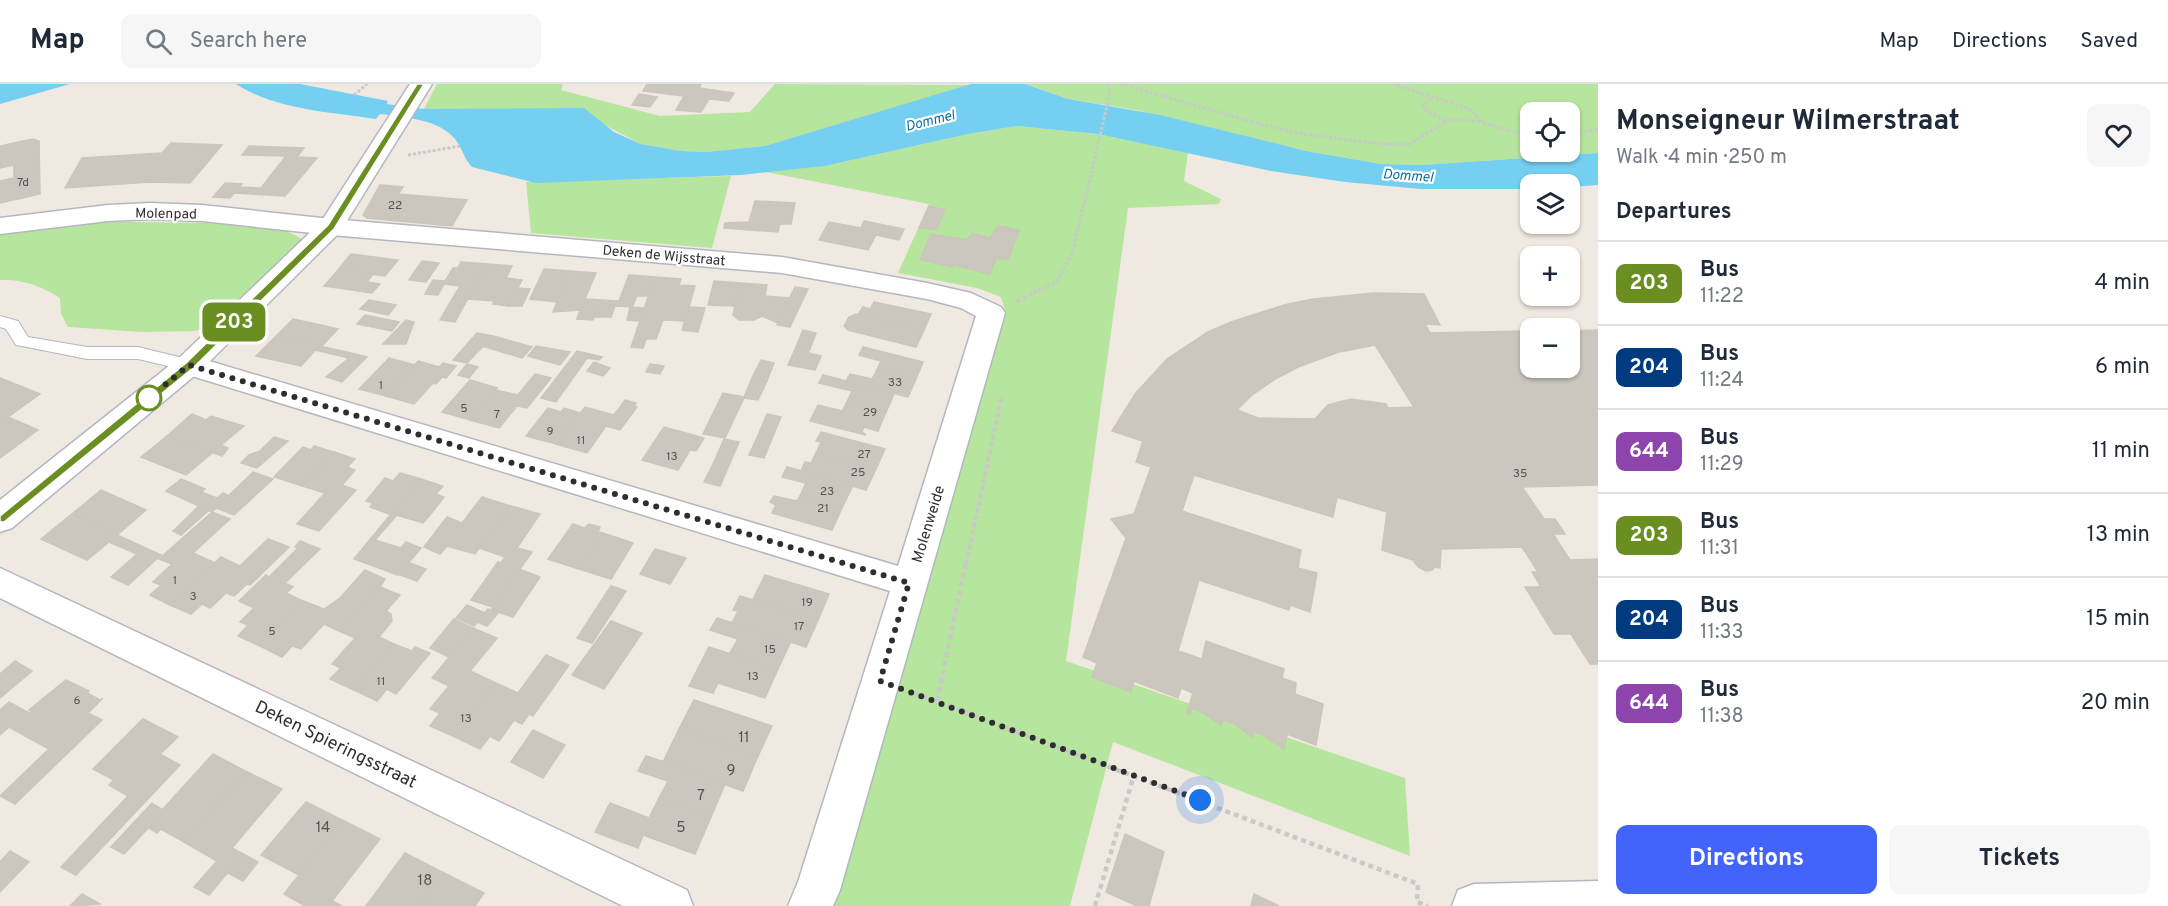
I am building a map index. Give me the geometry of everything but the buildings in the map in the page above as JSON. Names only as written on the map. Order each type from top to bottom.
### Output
[{"type":"street","points":[[0,519],[189,365],[331,227],[421,84]]},
{"type":"street","name":"Molenpad","points":[[0,226],[64,216],[150,211],[202,213],[331,227]]},
{"type":"street","name":"Deken de Wijsstraat","points":[[331,227],[792,267],[1011,308]]},
{"type":"street","name":"Molenweide","points":[[810,906],[818,890],[909,583],[1011,308]]},
{"type":"street","points":[[189,365],[909,583]]},
{"type":"street","name":"Deken Spieringsstraat","points":[[0,582],[671,906]]},
{"type":"street","points":[[1474,906],[1598,903]]},
{"type":"lane","points":[[0,321],[12,325],[22,341],[87,353],[138,353],[189,365]]},
{"type":"path","points":[[354,95],[367,84]]},
{"type":"path","points":[[1011,308],[1057,280],[1072,254],[1109,98],[1109,84]]},
{"type":"path","points":[[1121,84],[1263,125],[1303,134],[1359,142],[1410,144],[1447,121],[1458,119],[1481,122],[1520,134]]},
{"type":"path","points":[[1393,84],[1467,108],[1481,122]]},
{"type":"path","points":[[1431,98],[1425,102],[1424,110],[1447,121]]},
{"type":"path","points":[[1580,133],[1598,129]]},
{"type":"path","points":[[378,155],[406,155],[460,146]]},
{"type":"path","points":[[937,701],[1003,392]]},
{"type":"path","points":[[880,681],[1418,884],[1418,902],[1428,906]]},
{"type":"path","points":[[1095,906],[1134,775]]},
{"type":"green space","points":[[437,84],[563,84],[561,90],[660,116],[750,112],[775,84],[971,85],[765,146],[706,152],[681,151],[641,144],[603,124],[424,109]]},
{"type":"green space","points":[[1025,84],[1598,84],[1598,153],[1580,154],[1580,102],[1520,102],[1520,158],[1422,165],[1381,164],[1306,151],[1136,110],[1068,99]]},
{"type":"green space","points":[[1017,126],[1098,134],[1188,153],[1184,181],[1221,199],[1219,204],[1128,208],[1066,661],[1405,778],[1410,856],[1113,742],[1070,906],[831,906],[900,684],[1005,311],[1001,297],[977,288],[898,273],[929,204],[766,172],[825,166],[968,134]]},
{"type":"green space","points":[[731,176],[712,248],[531,233],[526,182]]},
{"type":"green space","points":[[82,221],[208,223],[285,230],[302,239],[217,325],[195,331],[142,332],[68,327],[61,314],[60,298],[32,284],[0,280],[0,234]]},
{"type":"water","points":[[0,84],[70,84],[0,104]]},
{"type":"water","name":"Dommel","points":[[236,84],[300,84],[388,101],[387,104],[424,109],[584,108],[614,132],[641,144],[681,151],[706,152],[765,146],[971,84],[1025,84],[1068,99],[1160,115],[1306,151],[1381,164],[1422,165],[1520,158],[1520,162],[1580,162],[1580,154],[1598,153],[1598,185],[1580,186],[1580,174],[1520,174],[1520,189],[1421,189],[1345,182],[1271,171],[1098,134],[1017,126],[968,134],[825,166],[741,175],[536,183],[472,167],[455,139],[448,132],[430,123],[380,114],[376,119],[304,109],[252,93]]},
{"type":"bus line","name":"203","points":[[0,519],[189,365],[331,227],[421,84]]},
{"type":"route","points":[[149,398],[189,365],[909,583],[880,681],[1200,800]]}]
